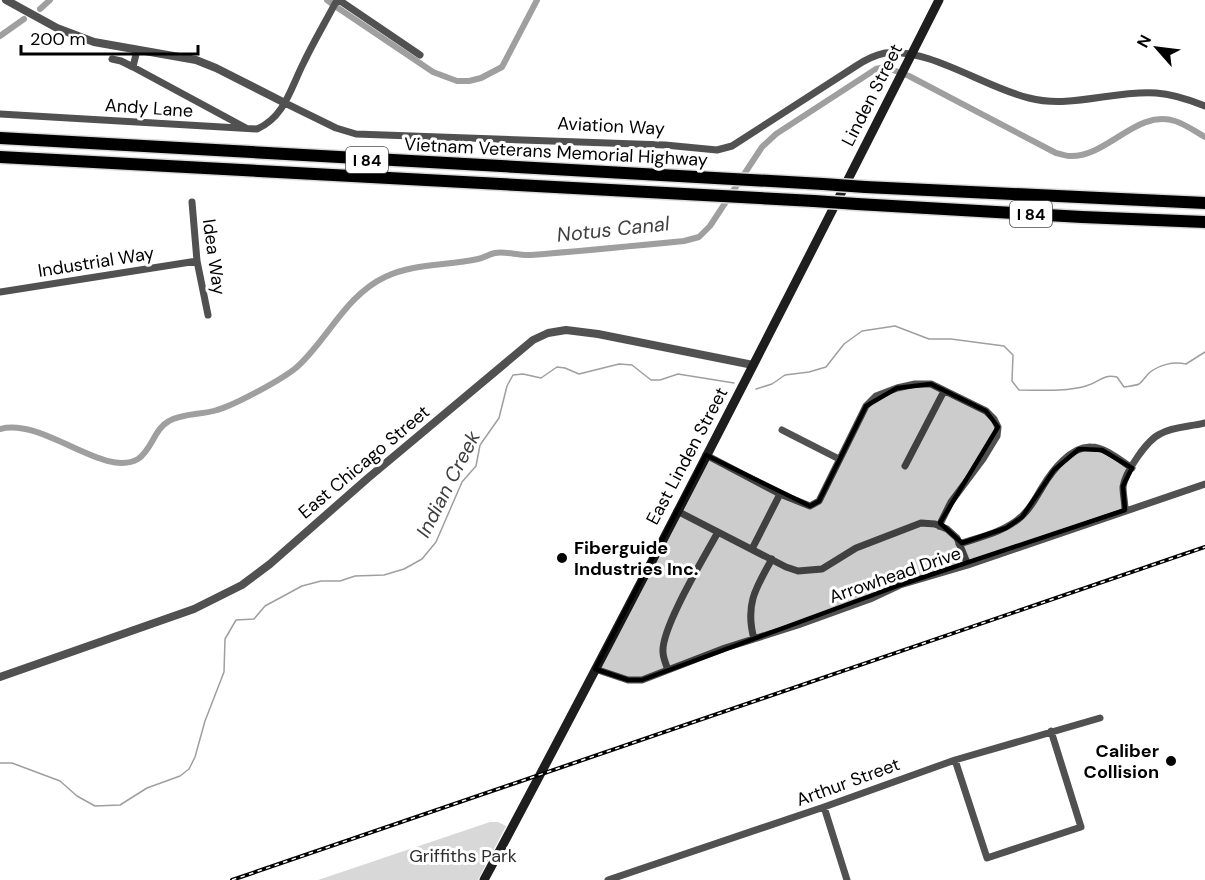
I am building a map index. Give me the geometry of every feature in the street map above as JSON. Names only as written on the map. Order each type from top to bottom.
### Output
[{"type":"highway","name":"Vietnam Veterans Memorial Highway","points":[[0,138],[865,187],[1205,203]]},
{"type":"highway","name":"Vietnam Veterans Memorial Highway","points":[[0,157],[1205,222]]},
{"type":"main road","name":"Linden Street","points":[[835,205],[939,0]]},
{"type":"main road","name":"East Linden Street","points":[[485,880],[835,205]]},
{"type":"street","name":"Aviation Way","points":[[6,0],[57,28],[94,42],[196,60],[336,128],[356,134],[642,144],[717,150],[732,146],[866,60],[887,53],[922,56],[1003,90],[1046,102],[1158,93],[1205,106]]},
{"type":"street","points":[[112,59],[133,67],[249,129],[257,129],[272,119],[285,104],[302,64],[338,0],[420,55]]},
{"type":"street","points":[[133,67],[137,50]]},
{"type":"street","name":"Andy Lane","points":[[0,114],[249,129]]},
{"type":"street","name":"Idea Way","points":[[192,202],[197,261],[208,315]]},
{"type":"street","name":"Industrial Way","points":[[0,292],[197,261]]},
{"type":"street","name":"East Chicago Street","points":[[0,677],[194,609],[242,585],[270,564],[368,478],[520,351],[535,339],[548,333],[566,330],[598,334],[753,365]]},
{"type":"street","points":[[706,455],[780,494],[810,506],[819,501],[866,406],[876,396],[915,384],[931,384],[986,411],[998,427],[997,436],[951,502],[939,526]]},
{"type":"street","points":[[904,466],[944,391]]},
{"type":"street","points":[[1125,510],[1123,486],[1131,468],[1147,445],[1158,434],[1176,427],[1205,423]]},
{"type":"street","points":[[782,430],[839,459]]},
{"type":"street","points":[[959,544],[1006,528],[1022,517],[1054,470],[1079,449],[1091,447],[1102,450],[1131,468]]},
{"type":"street","name":"Arrowhead Drive","points":[[595,669],[628,680],[642,680],[870,599],[900,585],[968,565],[1205,484]]},
{"type":"street","points":[[752,549],[780,494]]},
{"type":"street","points":[[677,511],[798,571],[822,569],[856,548],[921,523],[947,529],[957,538],[968,565]]},
{"type":"street","points":[[668,670],[663,652],[665,636],[718,532]]},
{"type":"street","points":[[754,639],[749,622],[750,606],[772,559]]},
{"type":"street","name":"Arthur Street","points":[[608,880],[955,760],[1100,718]]},
{"type":"street","points":[[955,760],[987,858],[1081,827],[1051,731]]},
{"type":"street","points":[[824,807],[847,880]]},
{"type":"highlighted area","points":[[931,384],[986,411],[998,427],[940,523],[962,543],[1006,528],[1022,517],[1054,470],[1079,449],[1102,450],[1132,468],[1123,486],[1125,510],[900,585],[642,680],[628,680],[595,669],[706,455],[810,506],[819,501],[866,406],[897,388]]},
{"type":"green space","name":"Griffiths Park","points":[[490,822],[498,822],[506,826],[478,880],[318,880]]},
{"type":"waterway","points":[[40,9],[50,0]]},
{"type":"waterway","points":[[327,0],[331,3]]},
{"type":"waterway","points":[[335,6],[433,72],[457,81],[469,81],[481,78],[502,67],[537,0]]},
{"type":"waterway","points":[[0,36],[24,19]]},
{"type":"waterway","name":"Notus Canal","points":[[0,429],[17,428],[35,431],[91,455],[108,461],[124,463],[143,455],[160,429],[169,421],[211,412],[235,403],[290,372],[308,356],[359,295],[371,285],[396,272],[478,259],[495,253],[531,255],[684,241],[699,237],[710,226],[762,147],[776,134],[876,69],[885,67],[909,76],[1056,153],[1067,156],[1084,154],[1097,149],[1135,127],[1161,119],[1179,122],[1205,137]]},
{"type":"waterway","name":"Indian Creek","points":[[756,389],[772,384],[785,375],[826,367],[844,344],[862,331],[895,326],[929,339],[951,339],[1004,346],[1013,355],[1012,381],[1019,390],[1070,389],[1086,386],[1104,377],[1112,376],[1117,377],[1124,387],[1136,385],[1157,368],[1171,363],[1186,364],[1205,352]]},
{"type":"waterway","name":"Indian Creek","points":[[0,763],[12,763],[60,781],[77,796],[95,806],[120,805],[147,788],[180,776],[189,769],[195,757],[205,721],[224,672],[225,639],[236,620],[254,619],[265,606],[302,586],[321,581],[340,581],[355,576],[384,575],[404,569],[422,559],[436,542],[462,482],[476,466],[480,445],[499,418],[507,386],[513,375],[523,374],[541,378],[557,367],[579,374],[619,364],[632,365],[651,380],[660,380],[678,374],[734,383]]},
{"type":"railway","points":[[232,880],[1205,547]]},
{"type":"place","name":"Fiberguide Industries Inc.","points":[[562,558]]},
{"type":"place","name":"Caliber Collision","points":[[1171,761]]}]
